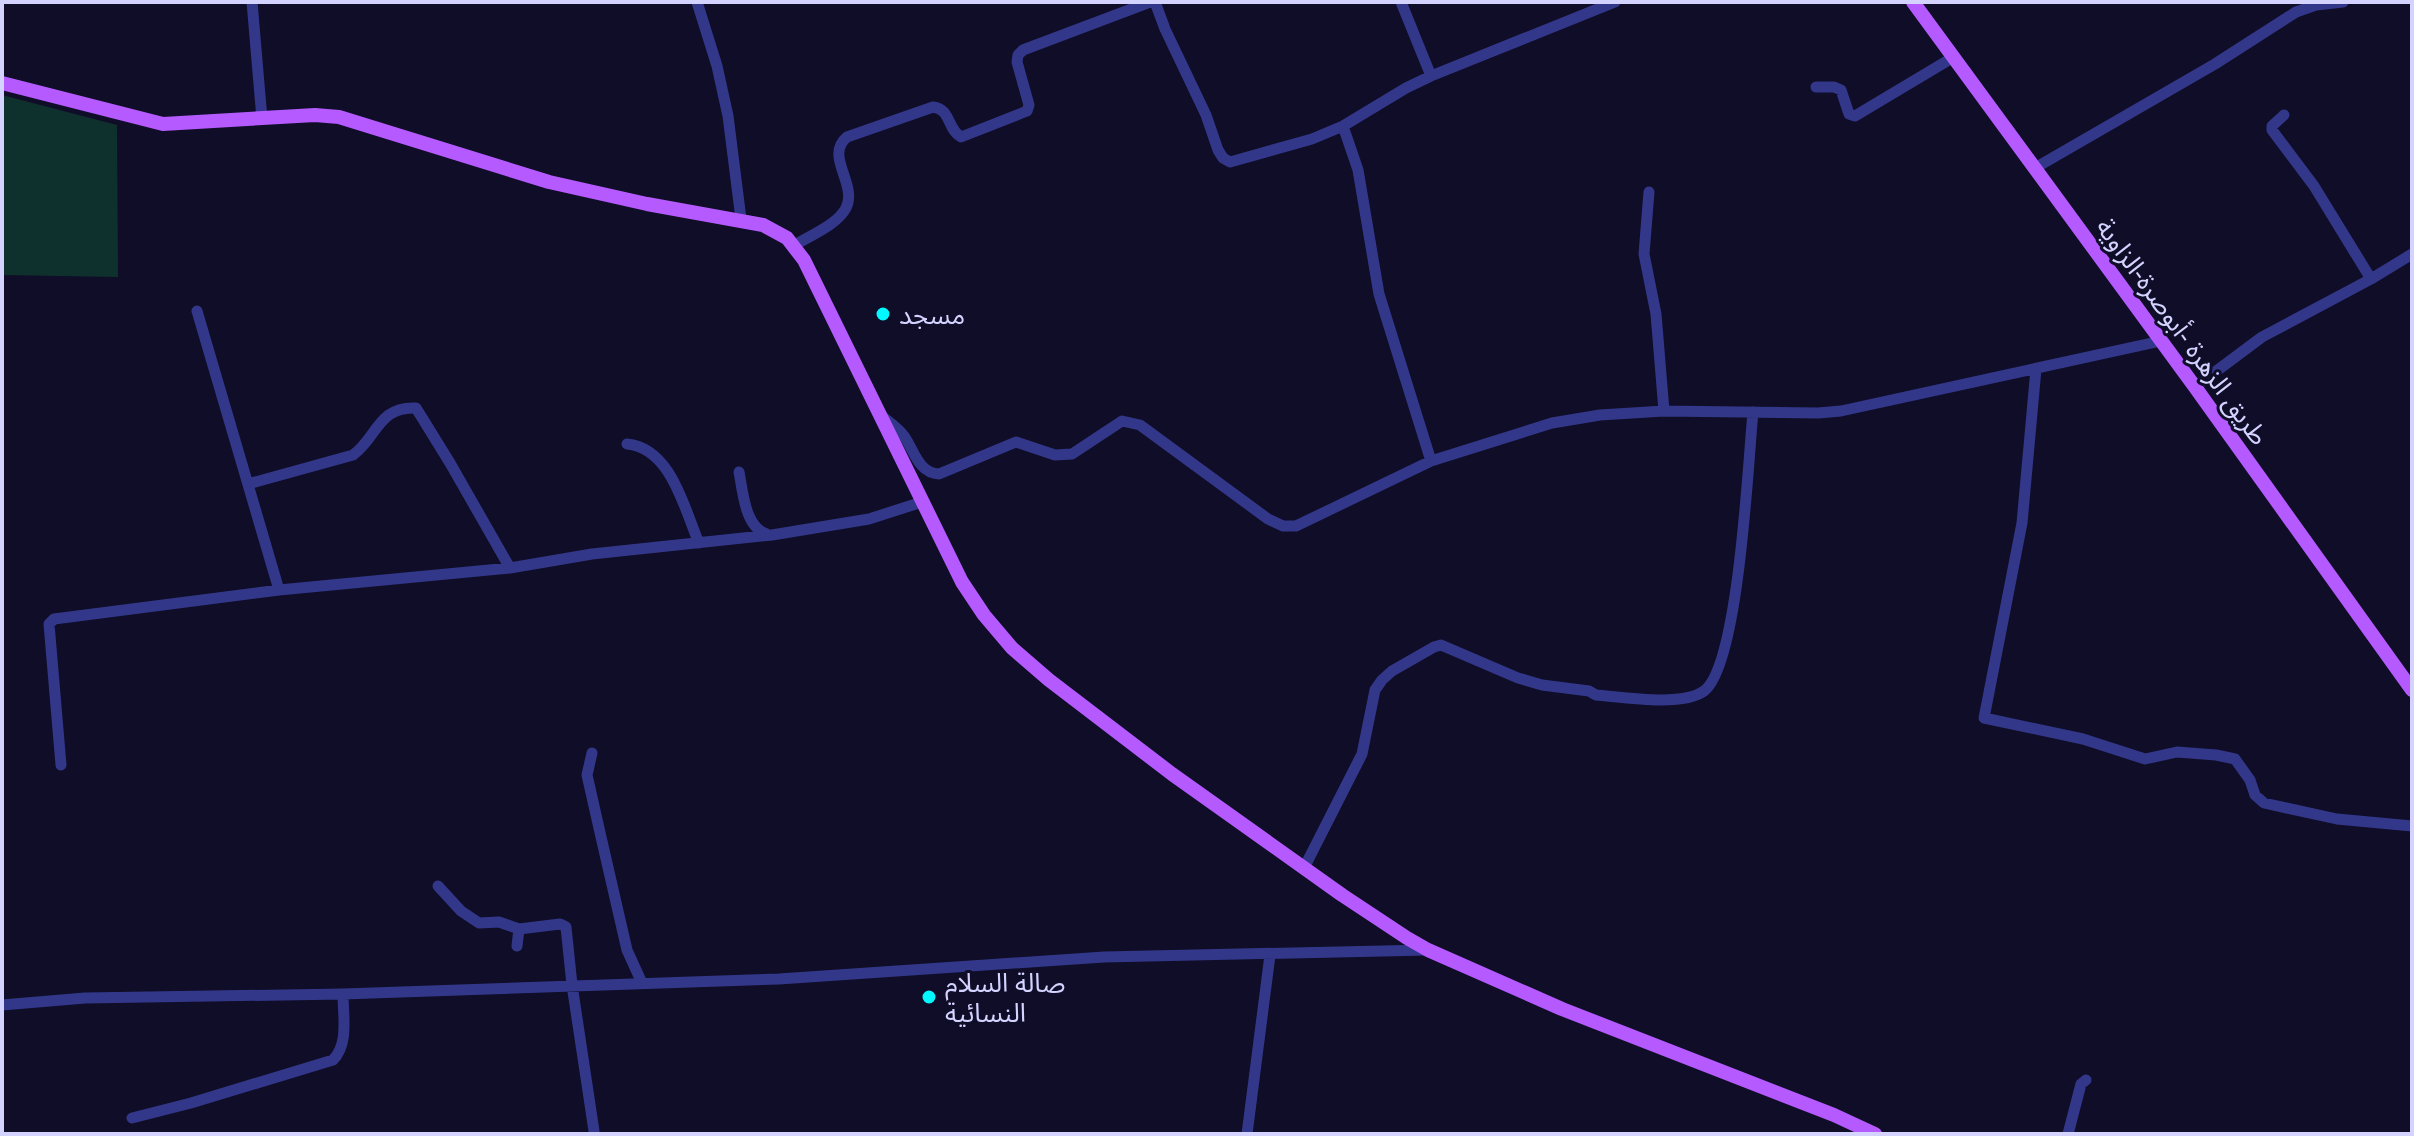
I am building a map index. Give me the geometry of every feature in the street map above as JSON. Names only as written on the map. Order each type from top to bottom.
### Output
[{"type":"main road","name":"طريق الزهرة -أبوصرة-الزاوية","points":[[1913,2],[2412,690]]},
{"type":"main road","points":[[2,83],[163,124],[315,115],[339,117],[549,182],[647,204],[741,219],[772,228],[795,245],[804,260],[971,598],[1012,648],[1049,680],[1304,868],[1428,950],[1562,1009],[1875,1134]]},
{"type":"street","points":[[252,2],[262,119]]},
{"type":"street","points":[[697,2],[717,66],[728,116],[741,219]]},
{"type":"street","points":[[795,245],[837,219],[845,210],[849,200],[848,189],[838,151],[839,144],[847,137],[933,107],[946,112],[953,131],[961,137],[1027,111],[1029,105],[1017,62],[1023,50],[1153,2],[1223,158],[1230,162],[1343,126],[1431,76],[1615,2]]},
{"type":"street","points":[[1401,2],[1431,76]]},
{"type":"street","points":[[2035,168],[2215,64],[2296,12],[2316,5],[2343,2]]},
{"type":"street","points":[[1816,87],[1841,90],[1849,114],[1855,116],[1952,58]]},
{"type":"street","points":[[2284,115],[2272,126],[2272,130],[2314,186],[2371,279]]},
{"type":"street","points":[[1343,126],[1358,170],[1379,294],[1431,461]]},
{"type":"street","points":[[1649,192],[1644,254],[1656,314],[1664,411]]},
{"type":"street","points":[[2195,387],[2262,337],[2412,254]]},
{"type":"street","points":[[197,311],[279,590]]},
{"type":"street","points":[[880,414],[903,435],[930,474],[939,474],[1016,442],[1064,457],[1122,421],[1131,421],[1268,519],[1283,526],[1307,523],[1431,461],[1552,423],[1600,415],[1664,411],[1841,411],[2161,341]]},
{"type":"street","points":[[2036,369],[2022,523],[1984,718],[2083,739],[2145,759],[2177,752],[2235,759],[2250,780],[2255,795],[2264,803],[2337,819],[2412,826]]},
{"type":"street","points":[[248,484],[353,455],[361,449],[384,417],[416,408],[510,568]]},
{"type":"street","points":[[1304,868],[1362,754],[1375,690],[1392,671],[1434,647],[1449,648],[1518,678],[1542,685],[1589,691],[1596,695],[1688,698],[1704,692],[1713,681],[1730,624],[1738,575],[1753,412]]},
{"type":"street","points":[[627,444],[646,449],[670,474],[699,543]]},
{"type":"street","points":[[739,472],[754,526],[761,533],[772,535]]},
{"type":"street","points":[[61,765],[51,621],[279,590],[510,568],[592,554],[772,535],[869,519],[922,502]]},
{"type":"street","points":[[592,753],[587,775],[627,950],[642,983]]},
{"type":"street","points":[[438,886],[461,911],[479,923],[499,922],[519,929],[560,924],[566,927],[594,1131]]},
{"type":"street","points":[[517,946],[519,929]]},
{"type":"street","points":[[2,1005],[85,998],[343,994],[779,979],[1104,957],[1428,950]]},
{"type":"street","points":[[1247,1134],[1270,955]]},
{"type":"street","points":[[132,1118],[333,1060],[340,1053],[343,1043],[343,994]]},
{"type":"street","points":[[2068,1134],[2081,1084],[2086,1080]]},
{"type":"green space","points":[[2,95],[117,125],[118,277],[2,275]]},
{"type":"place","name":"مسجد","points":[[883,314]]},
{"type":"place","name":"صالة السلام النسائية","points":[[929,997]]}]
